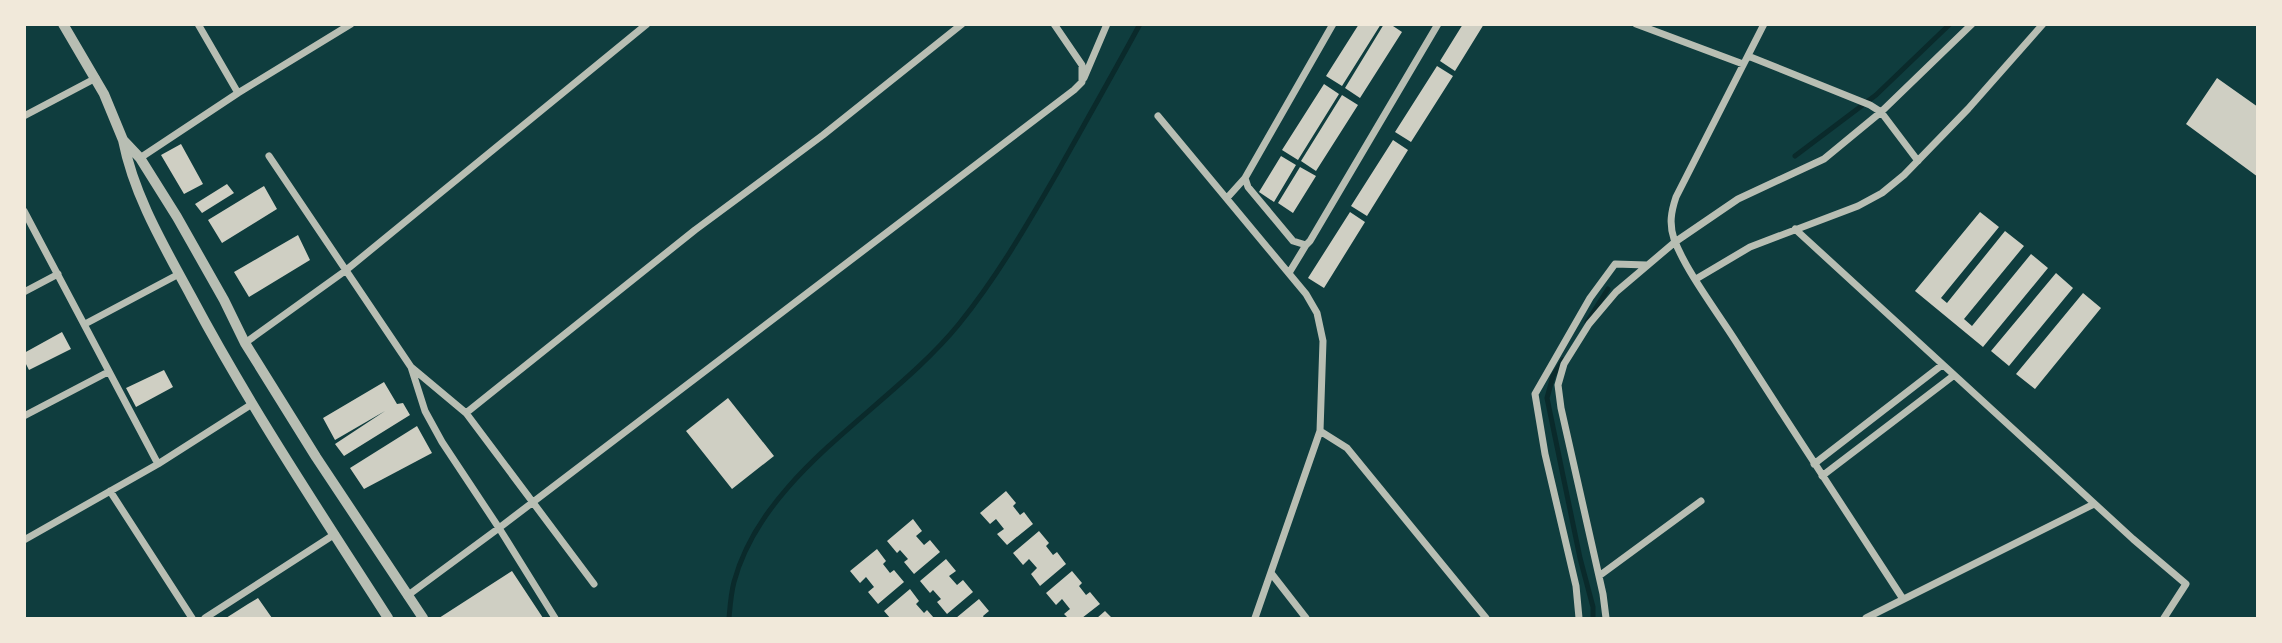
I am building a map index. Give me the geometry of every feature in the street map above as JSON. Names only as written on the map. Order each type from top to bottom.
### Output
[{"type":"street","points":[[64,24],[96,78],[123,140],[129,167],[154,228],[233,374],[388,618]]},
{"type":"street","points":[[198,24],[238,93]]},
{"type":"street","points":[[331,24],[336,33]]},
{"type":"street","points":[[140,158],[238,93],[351,24]]},
{"type":"street","points":[[245,343],[345,271],[647,24]]},
{"type":"street","points":[[466,413],[695,230],[823,135],[962,24]]},
{"type":"street","points":[[1054,24],[1082,65],[1082,82]]},
{"type":"street","points":[[407,596],[1074,90],[1082,82],[1107,24]]},
{"type":"street","points":[[1227,198],[1245,178],[1255,156],[1334,24]]},
{"type":"street","points":[[1289,273],[1438,24]]},
{"type":"street","points":[[1636,24],[1743,64]]},
{"type":"street","points":[[1764,24],[1676,197],[1671,226],[1675,242],[1696,279],[1903,599]]},
{"type":"street","points":[[1606,618],[1561,408],[1558,385],[1564,364],[1589,324],[1616,292],[1675,242],[1738,199],[1824,159],[1972,24]]},
{"type":"street","points":[[1696,279],[1750,247],[1858,206],[1882,193],[1918,161],[2043,24]]},
{"type":"street","points":[[1748,56],[1864,101],[1878,110],[1918,161]]},
{"type":"street","points":[[24,116],[96,78]]},
{"type":"street","points":[[1158,116],[1306,294],[1317,313],[1323,341],[1320,431],[1255,618]]},
{"type":"street","points":[[123,140],[140,158],[224,300],[245,343],[423,618]]},
{"type":"street","points":[[269,156],[411,367],[466,413],[594,584]]},
{"type":"street","points":[[1245,178],[1248,187],[1293,241],[1306,245]]},
{"type":"street","points":[[24,211],[158,464]]},
{"type":"street","points":[[1795,229],[1953,376],[2186,584],[2164,618]]},
{"type":"street","points":[[1579,618],[1576,586],[1545,454],[1535,394],[1590,298],[1615,264],[1648,265]]},
{"type":"street","points":[[24,292],[58,274]]},
{"type":"street","points":[[85,324],[179,274]]},
{"type":"street","points":[[1814,464],[1942,365]]},
{"type":"street","points":[[411,367],[425,411],[442,442],[555,618]]},
{"type":"street","points":[[24,416],[108,372]]},
{"type":"street","points":[[1822,476],[1953,376]]},
{"type":"street","points":[[24,540],[158,464],[252,404]]},
{"type":"street","points":[[1320,431],[1348,448],[1486,618]]},
{"type":"street","points":[[110,491],[192,618]]},
{"type":"street","points":[[1599,576],[1700,500]]},
{"type":"street","points":[[1866,618],[2094,504]]},
{"type":"street","points":[[205,618],[335,534]]},
{"type":"street","points":[[1270,573],[1306,618]]},
{"type":"building","points":[[1359,24],[1381,24],[1342,86],[1326,76]]},
{"type":"building","points":[[1384,24],[1390,24],[1402,32],[1360,98],[1345,88]]},
{"type":"building","points":[[1463,24],[1484,24],[1455,71],[1440,61]]},
{"type":"building","points":[[1437,66],[1453,76],[1411,142],[1395,132]]},
{"type":"building","points":[[2217,78],[2258,107],[2258,177],[2186,124]]},
{"type":"building","points":[[1324,84],[1339,94],[1298,160],[1282,150]]},
{"type":"building","points":[[1342,95],[1358,105],[1316,171],[1301,161]]},
{"type":"building","points":[[1393,140],[1408,150],[1367,216],[1351,206]]},
{"type":"building","points":[[181,144],[203,184],[184,194],[161,155]]},
{"type":"building","points":[[1281,156],[1296,165],[1274,202],[1259,192]]},
{"type":"building","points":[[1300,167],[1316,176],[1293,213],[1278,203]]},
{"type":"building","points":[[227,184],[234,193],[202,213],[195,204]]},
{"type":"building","points":[[264,186],[277,209],[222,243],[208,220]]},
{"type":"building","points":[[1350,212],[1365,222],[1324,288],[1308,278]]},
{"type":"building","points":[[1980,212],[1999,227],[1941,298],[1947,303],[2005,231],[2024,246],[1964,319],[1972,326],[2031,254],[2048,268],[1983,347],[1915,291]]},
{"type":"building","points":[[298,235],[310,260],[249,297],[234,272]]},
{"type":"building","points":[[2056,273],[2073,288],[2009,366],[1991,351]]},
{"type":"building","points":[[2083,293],[2101,308],[2035,389],[2016,374]]},
{"type":"building","points":[[62,332],[71,349],[29,370],[24,353]]},
{"type":"building","points":[[164,370],[173,387],[136,407],[126,388]]},
{"type":"building","points":[[384,382],[397,404],[403,403],[410,415],[344,456],[335,444],[385,411],[335,440],[323,418]]},
{"type":"building","points":[[728,398],[774,456],[732,489],[686,431]]},
{"type":"building","points":[[417,426],[432,453],[364,489],[350,468]]},
{"type":"building","points":[[1006,491],[1016,503],[1013,506],[1020,515],[1024,512],[1033,524],[1007,545],[997,534],[1004,529],[996,519],[990,524],[980,513]]},
{"type":"building","points":[[913,519],[922,531],[916,536],[924,545],[930,540],[940,552],[914,574],[904,562],[908,559],[900,550],[897,553],[887,541]]},
{"type":"building","points":[[1039,531],[1049,543],[1046,546],[1053,555],[1057,552],[1066,564],[1040,586],[1031,574],[1037,568],[1029,559],[1023,565],[1013,553]]},
{"type":"building","points":[[877,549],[886,561],[883,564],[890,573],[894,570],[904,582],[878,604],[868,592],[874,587],[866,577],[860,583],[850,571]]},
{"type":"building","points":[[946,559],[956,571],[949,576],[957,585],[963,580],[973,592],[947,614],[937,602],[941,599],[933,590],[930,593],[920,581]]},
{"type":"building","points":[[512,571],[543,618],[439,618]]},
{"type":"building","points":[[1072,571],[1082,583],[1079,586],[1086,595],[1090,592],[1100,604],[1082,618],[1068,618],[1064,614],[1070,609],[1062,599],[1056,605],[1046,593]]},
{"type":"building","points":[[910,589],[919,601],[916,604],[924,613],[927,610],[934,618],[890,618],[884,611]]},
{"type":"building","points":[[258,598],[272,618],[226,618],[248,604]]},
{"type":"building","points":[[979,599],[989,611],[984,618],[956,618]]},
{"type":"building","points":[[1105,611],[1112,618],[1097,618]]},
{"type":"waterway","points":[[729,618],[734,582],[749,543],[772,507],[800,474],[832,443],[931,355],[973,306],[1034,212],[1140,24]]},
{"type":"waterway","points":[[1795,156],[1876,95],[1950,24]]},
{"type":"waterway","points":[[1587,322],[1608,289]]},
{"type":"waterway","points":[[1563,360],[1553,376],[1547,398],[1580,558],[1593,607],[1593,618]]}]
